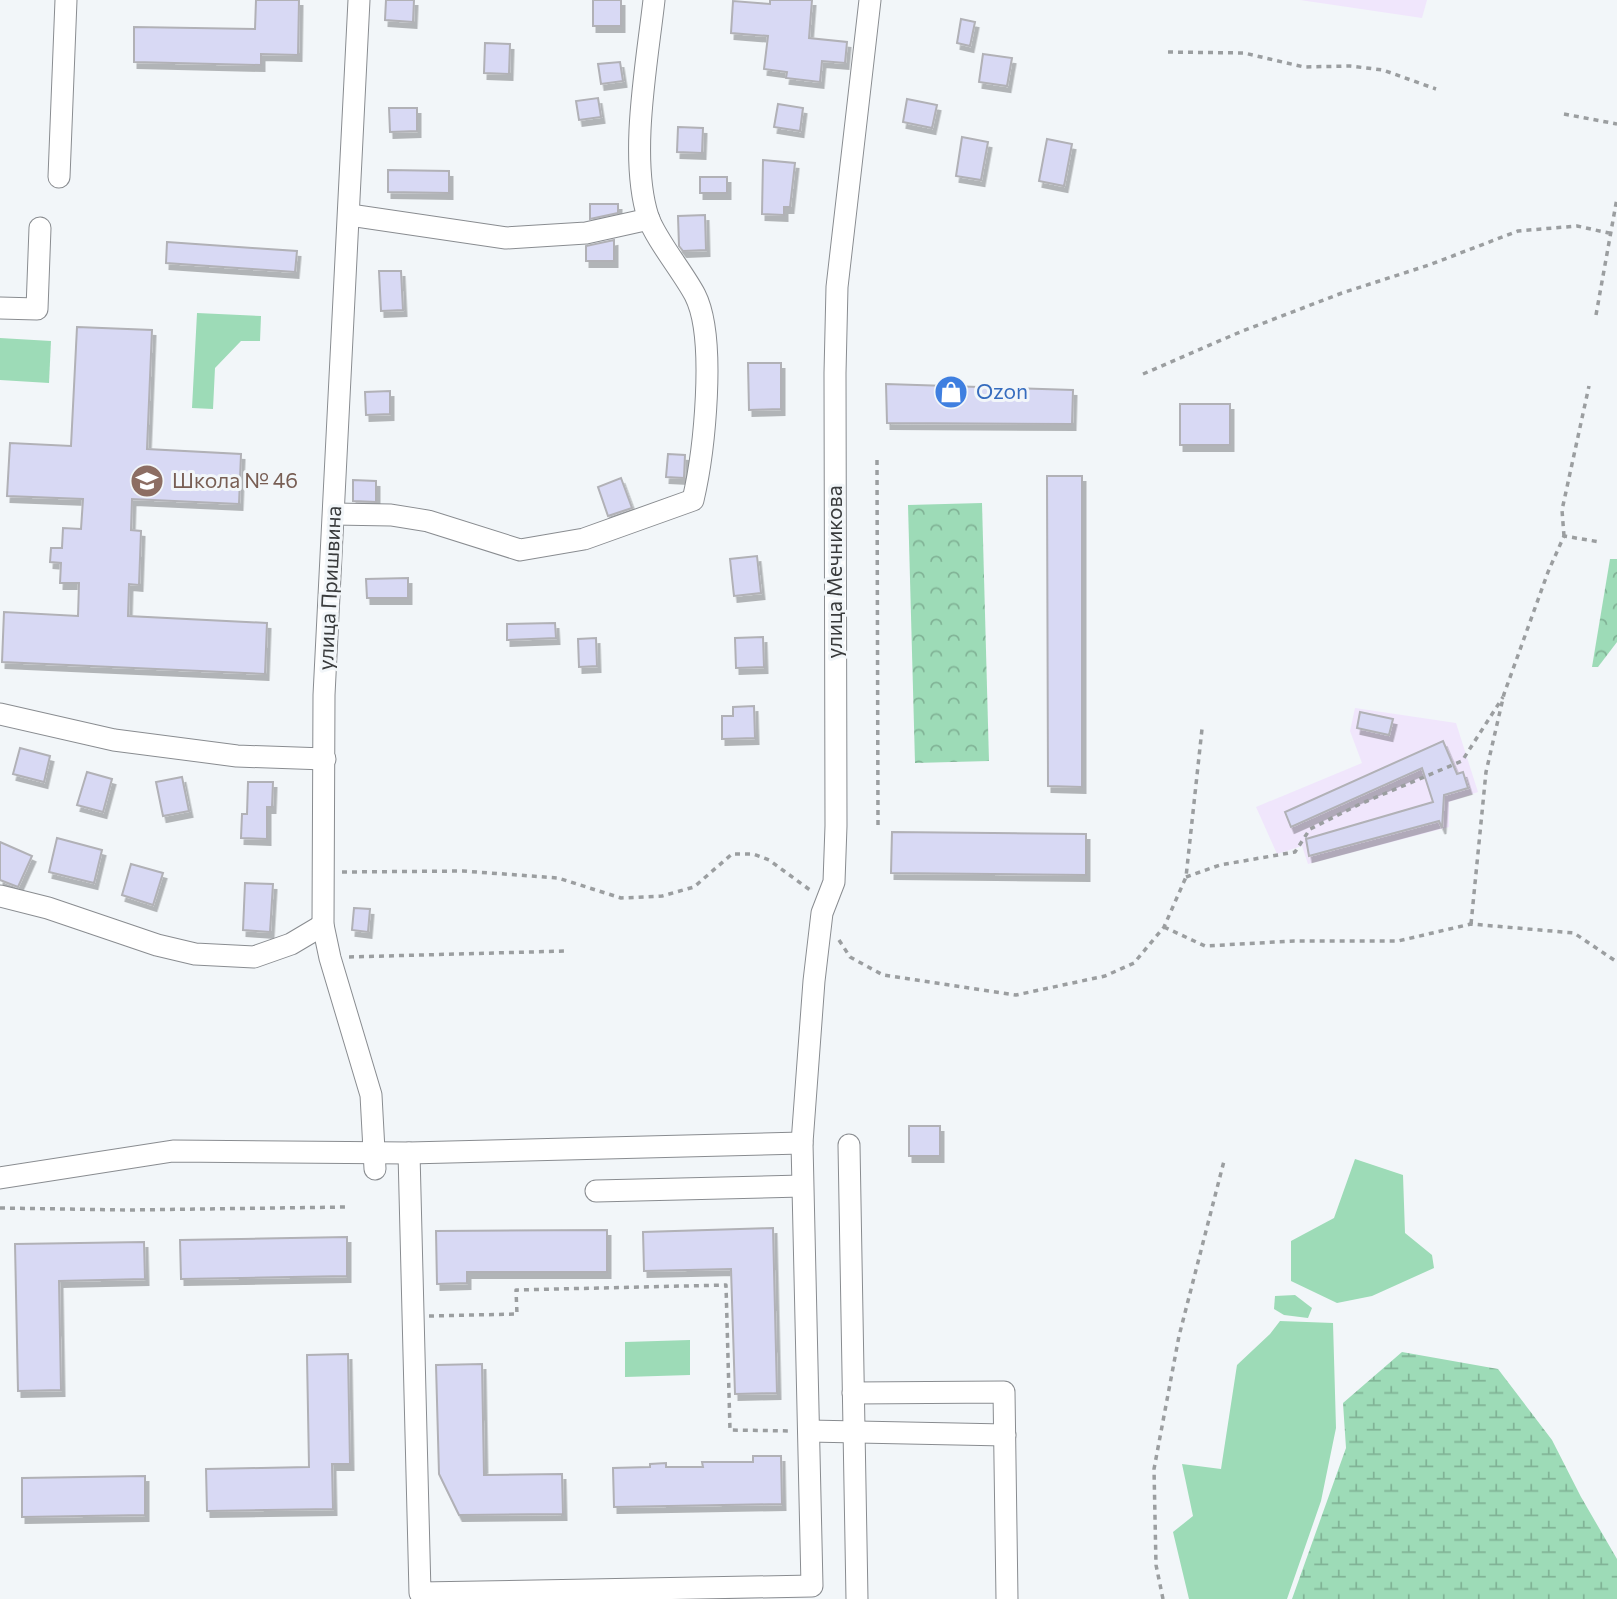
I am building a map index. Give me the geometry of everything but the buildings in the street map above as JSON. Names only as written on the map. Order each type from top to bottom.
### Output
[{"type":"street","points":[[59,177],[66,0]]},
{"type":"street","name":"улица Пришвина","points":[[359,0],[324,695],[323,925],[330,958],[371,1095],[375,1161]]},
{"type":"street","points":[[334,514],[391,515],[428,521],[520,550],[584,539],[693,500],[698,478],[708,363],[705,330],[696,297],[649,219],[642,182],[640,135],[654,0]]},
{"type":"street","name":"улица Мечникова","points":[[812,1592],[802,1143],[810,1025],[822,913],[834,882],[837,287],[870,0]]},
{"type":"street","points":[[350,215],[506,238],[586,233],[649,219]]},
{"type":"street","points":[[0,308],[37,309],[40,228]]},
{"type":"street","points":[[0,714],[128,741],[237,756],[325,759]]},
{"type":"street","points":[[0,896],[48,908],[157,945],[195,954],[254,957],[290,944],[323,925]]},
{"type":"street","points":[[0,1178],[173,1151],[375,1161],[409,1153],[802,1143]]},
{"type":"street","points":[[849,1145],[857,1599]]},
{"type":"street","points":[[409,1153],[420,1593],[812,1592]]},
{"type":"street","points":[[596,1191],[802,1186]]},
{"type":"street","points":[[853,1393],[1004,1392],[1007,1599]]},
{"type":"street","points":[[809,1431],[1005,1435]]},
{"type":"path","points":[[1168,52],[1244,53],[1304,67],[1361,67],[1383,70],[1436,89]]},
{"type":"path","points":[[1564,114],[1617,124]]},
{"type":"path","points":[[1596,315],[1617,198]]},
{"type":"path","points":[[1143,374],[1240,332],[1329,298],[1429,265],[1518,231],[1577,226],[1609,233]]},
{"type":"path","points":[[1471,924],[1486,772],[1504,694],[1548,572],[1564,536],[1562,510],[1589,386]]},
{"type":"path","points":[[877,460],[878,825]]},
{"type":"path","points":[[1564,536],[1600,542]]},
{"type":"path","points":[[1186,877],[1220,865],[1295,852],[1310,829],[1360,804],[1462,761],[1504,694]]},
{"type":"path","points":[[836,936],[850,957],[883,975],[1016,995],[1105,976],[1133,963],[1164,927],[1186,877],[1202,729]]},
{"type":"path","points":[[324,872],[463,871],[558,878],[621,898],[663,896],[694,887],[732,855],[752,854],[769,860],[808,890],[824,891],[834,882]]},
{"type":"path","points":[[1164,927],[1205,946],[1294,941],[1398,941],[1471,924],[1574,933],[1617,962]]},
{"type":"path","points":[[330,958],[566,951]]},
{"type":"path","points":[[1163,1599],[1156,1565],[1154,1469],[1179,1336],[1224,1161]]},
{"type":"path","points":[[0,1208],[128,1210],[349,1206]]},
{"type":"path","points":[[413,1316],[517,1314],[516,1290],[726,1285],[730,1430],[809,1431]]},
{"type":"shaded area","points":[[1300,0],[1427,0],[1422,18]]},
{"type":"shaded area","points":[[1355,708],[1456,723],[1478,792],[1449,802],[1449,827],[1308,864],[1302,846],[1277,854],[1256,807],[1362,763],[1350,731]]},
{"type":"green space","points":[[197,313],[261,316],[260,341],[241,341],[215,368],[213,409],[192,408]]},
{"type":"green space","points":[[0,338],[51,341],[49,383],[0,380]]},
{"type":"green space","points":[[982,503],[989,761],[915,763],[908,505]]},
{"type":"green space","points":[[1610,559],[1617,559],[1617,642],[1598,667],[1592,667]]},
{"type":"green space","points":[[1355,1159],[1403,1175],[1405,1233],[1432,1255],[1434,1268],[1372,1296],[1337,1303],[1291,1281],[1291,1241],[1334,1218]]},
{"type":"green space","points":[[1295,1295],[1312,1308],[1308,1318],[1284,1315],[1274,1309],[1275,1296]]},
{"type":"green space","points":[[1280,1321],[1333,1323],[1336,1428],[1321,1501],[1287,1599],[1189,1599],[1173,1532],[1193,1516],[1182,1464],[1221,1469],[1237,1365]]},
{"type":"green space","points":[[690,1340],[690,1375],[625,1377],[625,1342]]},
{"type":"green space","points":[[1402,1352],[1498,1369],[1552,1440],[1617,1559],[1617,1599],[1292,1599],[1346,1448],[1343,1403]]},
{"type":"place","name":"Ozon","points":[[951,392]]},
{"type":"place","name":"Школа № 46","points":[[147,481]]}]
